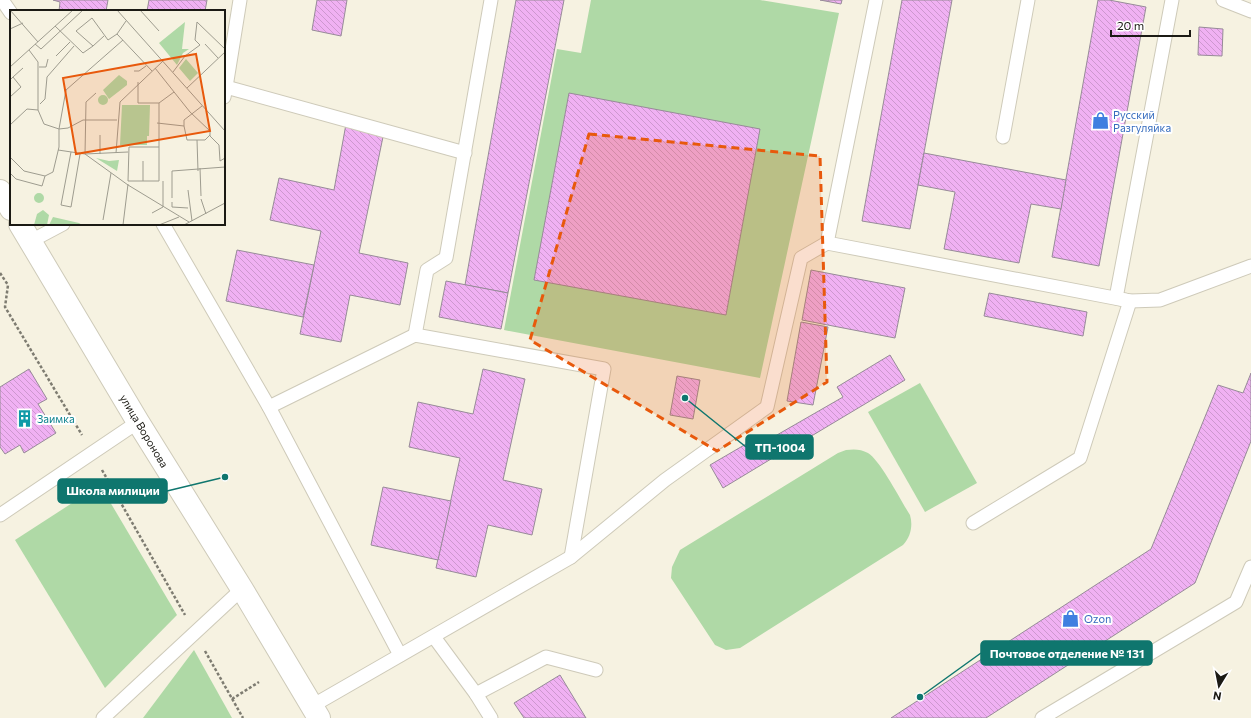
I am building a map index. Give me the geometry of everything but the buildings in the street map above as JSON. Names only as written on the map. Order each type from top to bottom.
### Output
[{"type":"main road","points":[[0,192],[10,207]]},
{"type":"main road","name":"улица Воронова","points":[[26,232],[138,422],[242,589],[316,712]]},
{"type":"lane","points":[[2,0],[10,12]]},
{"type":"lane","points":[[240,0],[225,92],[465,153]]},
{"type":"lane","points":[[415,335],[426,270],[446,258],[491,0]]},
{"type":"lane","points":[[827,244],[876,0]]},
{"type":"lane","points":[[1003,138],[1028,0]]},
{"type":"lane","points":[[1116,298],[1172,0]]},
{"type":"lane","points":[[1223,0],[1251,11]]},
{"type":"lane","points":[[26,232],[58,225]]},
{"type":"lane","points":[[164,225],[269,407],[400,655]]},
{"type":"lane","points":[[316,712],[400,655],[434,637],[571,557],[665,480],[767,408],[801,258],[827,244],[1130,301],[1160,300],[1251,266]]},
{"type":"lane","points":[[973,523],[1080,458],[1130,301]]},
{"type":"lane","points":[[269,407],[415,335],[604,369],[571,557]]},
{"type":"lane","points":[[0,515],[138,422]]},
{"type":"lane","points":[[1042,718],[1236,602],[1251,567]]},
{"type":"lane","points":[[103,718],[242,589]]},
{"type":"lane","points":[[434,637],[476,694],[491,718]]},
{"type":"lane","points":[[476,694],[546,657],[596,670]]},
{"type":"path","points":[[0,273],[8,285],[5,307],[92,452],[243,718]]},
{"type":"path","points":[[232,698],[259,682]]},
{"type":"highlighted area","points":[[589,134],[820,156],[827,382],[717,451],[530,340]]},
{"type":"green space","points":[[591,0],[760,0],[839,13],[760,378],[504,330],[557,49],[581,53]]},
{"type":"green space","points":[[920,383],[977,483],[925,512],[868,412]]},
{"type":"green space","points":[[852,449],[868,453],[873,457],[884,472],[910,515],[911,531],[906,542],[740,648],[726,650],[715,645],[671,578],[672,567],[680,550],[838,453]]},
{"type":"green space","points":[[100,485],[177,615],[105,688],[15,540]]},
{"type":"green space","points":[[194,650],[232,718],[143,718]]},
{"type":"place","name":"Русский Разгуляйка","points":[[1100,121]]},
{"type":"place","name":"ТП-1004","points":[[685,398]]},
{"type":"place","name":"Заимка","points":[[24,419]]},
{"type":"place","name":"Школа милиции","points":[[225,477]]},
{"type":"place","name":"Ozon","points":[[1071,619]]},
{"type":"place","name":"Почтовое отделение № 131","points":[[920,697]]}]
